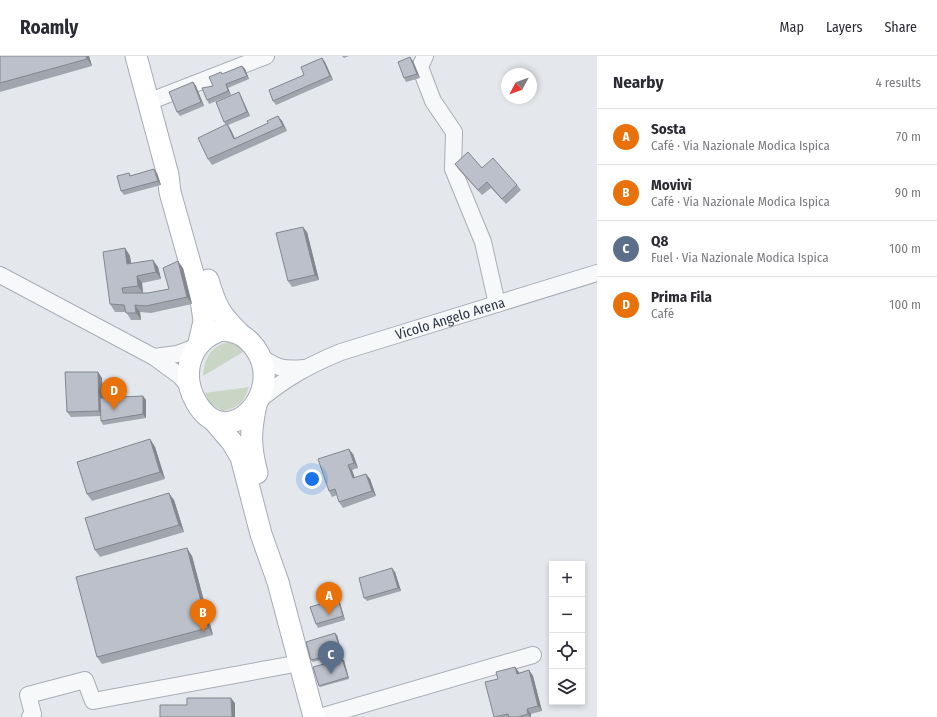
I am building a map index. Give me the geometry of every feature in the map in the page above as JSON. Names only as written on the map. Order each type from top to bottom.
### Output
[{"type":"main road","points":[[136,56],[168,175],[200,251],[215,303],[222,315],[239,333],[249,340],[260,356],[264,370],[264,381],[257,403],[251,438],[252,453],[271,525],[278,582]]},
{"type":"main road","points":[[168,175],[170,192],[202,306],[204,321],[198,345],[190,367],[190,388],[200,407],[232,442],[241,457],[261,534],[278,582],[314,717]]},
{"type":"main road","points":[[198,345],[213,333],[222,330],[232,330],[239,333]]},
{"type":"main road","points":[[214,421],[228,423],[240,420],[257,403]]},
{"type":"street","points":[[148,102],[266,56]]},
{"type":"street","points":[[425,56],[420,67],[433,100],[454,132],[452,169],[483,242],[497,304]]},
{"type":"street","name":"Vicolo Angelo Arena","points":[[305,367],[341,352],[597,273]]},
{"type":"street","points":[[0,275],[154,357],[180,376],[190,388]]},
{"type":"street","points":[[154,357],[177,354],[198,345]]},
{"type":"street","points":[[260,356],[271,364],[287,370],[305,367]]},
{"type":"street","points":[[257,403],[277,386],[305,367]]},
{"type":"street","points":[[320,717],[533,655]]},
{"type":"street","points":[[30,717],[33,714],[28,695],[86,680],[93,701],[300,663]]},
{"type":"green space","points":[[229,342],[240,347],[243,352],[203,376],[207,358],[213,350],[217,346]]},
{"type":"green space","points":[[249,387],[243,401],[240,404],[223,411],[210,404],[205,393]]},
{"type":"building","points":[[0,56],[86,56],[87,59],[0,83]]},
{"type":"building","points":[[410,57],[417,74],[404,78],[398,62]]},
{"type":"building","points":[[322,58],[330,76],[273,101],[269,90],[304,75],[301,67]]},
{"type":"building","points":[[242,66],[247,76],[226,84],[228,91],[207,100],[202,88],[213,86],[209,77],[221,72],[222,74]]},
{"type":"building","points":[[193,82],[201,102],[177,112],[169,92]]},
{"type":"building","points":[[239,92],[247,112],[224,122],[216,102]]},
{"type":"building","points":[[278,116],[283,126],[208,159],[198,138],[227,124],[234,139],[268,123],[267,121]]},
{"type":"building","points":[[468,152],[482,168],[493,158],[517,185],[502,199],[487,182],[478,190],[455,164]]},
{"type":"building","points":[[154,169],[158,181],[121,191],[117,176],[129,173],[130,176]]},
{"type":"building","points":[[303,227],[315,275],[288,281],[276,233]]},
{"type":"building","points":[[125,248],[127,264],[153,260],[156,272],[137,276],[138,286],[122,288],[123,293],[148,293],[169,289],[163,268],[178,261],[187,297],[146,306],[135,305],[136,313],[126,313],[124,305],[110,304],[103,252]]},
{"type":"building","points":[[65,372],[98,372],[99,411],[67,412]]},
{"type":"building","points":[[143,396],[143,414],[101,421],[100,398]]},
{"type":"building","points":[[150,439],[160,472],[87,494],[77,462]]},
{"type":"building","points":[[349,449],[354,463],[348,465],[353,478],[366,474],[372,491],[339,502],[335,489],[329,491],[318,459]]},
{"type":"building","points":[[169,493],[179,525],[95,550],[85,518]]},
{"type":"building","points":[[187,548],[208,628],[97,657],[76,577]]},
{"type":"building","points":[[392,568],[398,588],[364,598],[359,578]]},
{"type":"building","points":[[338,599],[343,616],[316,624],[310,607]]},
{"type":"building","points":[[335,633],[341,652],[311,660],[306,642]]},
{"type":"building","points":[[342,659],[348,677],[319,686],[313,667]]},
{"type":"building","points":[[515,667],[517,674],[529,670],[538,706],[527,709],[528,714],[518,717],[509,717],[508,714],[494,717],[485,682],[498,679],[496,672]]},
{"type":"building","points":[[187,698],[231,698],[232,717],[160,717],[160,705],[187,705]]},
{"type":"place","name":"Prima Fila","points":[[114,410]]},
{"type":"place","name":"Sosta","points":[[329,615]]},
{"type":"place","name":"Movivì","points":[[203,632]]},
{"type":"place","name":"Q8","points":[[331,674]]}]
